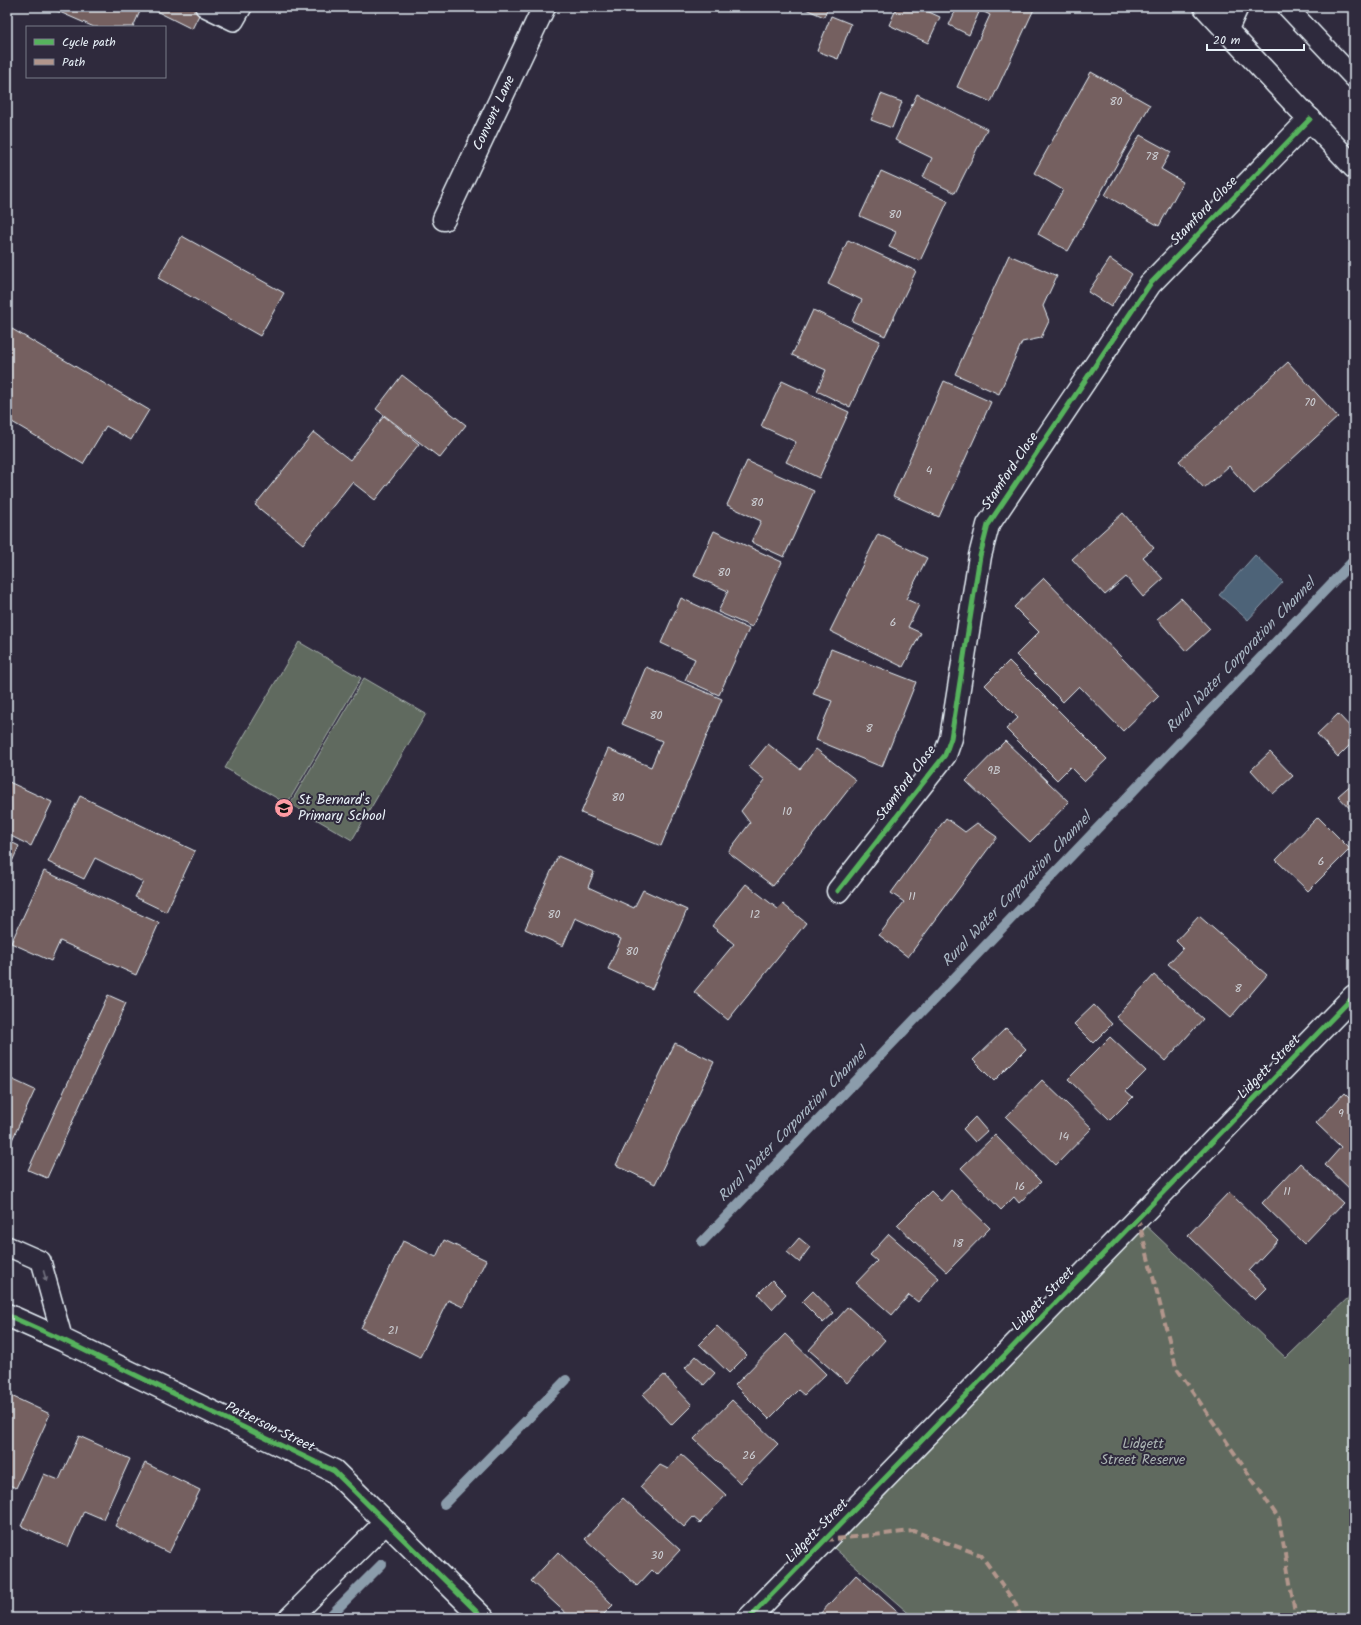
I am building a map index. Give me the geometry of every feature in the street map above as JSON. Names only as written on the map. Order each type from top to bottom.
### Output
[{"type":"street","name":"Convent Lane","points":[[444,219],[544,7]]},
{"type":"street","points":[[1205,7],[1354,167]]},
{"type":"street","points":[[1226,31],[1237,7]]},
{"type":"street","name":"Stamford Close","points":[[838,891],[944,755],[951,738],[980,556],[988,525],[1150,284],[1310,119]]},
{"type":"street","name":"Lidgett Street","points":[[750,1618],[1354,996]]},
{"type":"street","name":"Patterson Street","points":[[7,1315],[63,1340],[334,1471],[483,1618]]},
{"type":"street","points":[[290,1618],[386,1522]]},
{"type":"lane","points":[[205,7],[234,21],[242,7]]},
{"type":"lane","points":[[1287,7],[1354,78]]},
{"type":"lane","points":[[7,1246],[41,1261],[63,1340]]},
{"type":"green space","points":[[299,642],[361,678],[287,804],[225,768]]},
{"type":"green space","points":[[364,678],[426,714],[352,840],[290,804]]},
{"type":"green space","name":"Lidgett Street Reserve","points":[[1138,1218],[1286,1358],[1354,1292],[1354,1618],[914,1618],[825,1540]]},
{"type":"water","points":[[1255,555],[1283,582],[1248,620],[1219,595]]},
{"type":"building","points":[[48,7],[142,7],[133,26],[92,26]]},
{"type":"building","points":[[148,7],[203,7],[192,29]]},
{"type":"building","points":[[801,7],[828,7],[824,17]]},
{"type":"building","points":[[897,7],[918,7],[940,17],[928,43],[889,25]]},
{"type":"building","points":[[957,7],[1035,7],[991,102],[957,87],[990,15],[980,10],[969,35],[949,25]]},
{"type":"building","points":[[831,16],[851,24],[838,59],[817,51]]},
{"type":"building","points":[[1091,72],[1150,105],[1068,251],[1038,234],[1063,190],[1034,173]]},
{"type":"building","points":[[881,94],[902,102],[892,128],[871,120]]},
{"type":"building","points":[[917,94],[987,129],[955,193],[923,177],[932,158],[895,140]]},
{"type":"building","points":[[1140,135],[1171,152],[1161,169],[1183,182],[1159,226],[1105,195]]},
{"type":"building","points":[[881,171],[948,201],[920,261],[889,247],[896,232],[860,216]]},
{"type":"building","points":[[182,236],[284,293],[260,336],[158,278]]},
{"type":"building","points":[[848,240],[916,271],[885,336],[852,321],[862,300],[828,284]]},
{"type":"building","points":[[1009,255],[1057,276],[1043,306],[1049,321],[1041,338],[1022,342],[999,394],[955,374]]},
{"type":"building","points":[[1110,259],[1132,274],[1111,307],[1088,292]]},
{"type":"building","points":[[813,310],[880,341],[850,407],[817,391],[826,370],[792,355]]},
{"type":"building","points":[[7,326],[149,410],[131,440],[106,426],[83,464],[7,419]]},
{"type":"building","points":[[1288,362],[1338,417],[1254,494],[1229,466],[1204,488],[1179,461]]},
{"type":"building","points":[[402,375],[466,425],[440,458],[376,409]]},
{"type":"building","points":[[782,381],[849,412],[819,478],[786,462],[796,442],[761,426]]},
{"type":"building","points":[[944,381],[991,402],[939,517],[893,496]]},
{"type":"building","points":[[384,416],[419,444],[375,500],[352,482],[303,544],[255,505],[314,432],[350,460]]},
{"type":"building","points":[[747,461],[814,491],[784,557],[751,542],[761,521],[727,505]]},
{"type":"building","points":[[1123,513],[1154,548],[1143,557],[1163,579],[1143,597],[1126,577],[1105,595],[1072,559]]},
{"type":"building","points":[[714,531],[782,562],[752,627],[718,612],[728,591],[694,576]]},
{"type":"building","points":[[878,534],[927,558],[906,599],[919,605],[908,627],[921,633],[903,667],[830,631]]},
{"type":"building","points":[[1044,578],[1159,696],[1123,731],[1079,686],[1063,702],[1016,655],[1039,632],[1014,607]]},
{"type":"building","points":[[681,598],[749,629],[719,695],[685,680],[695,659],[661,643]]},
{"type":"building","points":[[1181,598],[1210,629],[1186,651],[1157,619]]},
{"type":"building","points":[[831,649],[916,682],[882,767],[816,740],[832,701],[813,694]]},
{"type":"building","points":[[1009,661],[1107,759],[1084,781],[1070,767],[1057,780],[1006,729],[1018,718],[985,685]]},
{"type":"building","points":[[646,667],[722,699],[661,846],[581,813],[608,749],[651,767],[662,741],[622,724]]},
{"type":"building","points":[[1338,714],[1354,731],[1354,741],[1338,757],[1317,734]]},
{"type":"building","points":[[1005,741],[1069,802],[1030,842],[966,781]]},
{"type":"building","points":[[768,744],[800,769],[816,749],[856,780],[773,886],[728,852],[750,823],[741,811],[765,780],[749,767]]},
{"type":"building","points":[[1270,752],[1293,776],[1273,794],[1251,770]]},
{"type":"building","points":[[7,781],[52,802],[31,846],[7,834]]},
{"type":"building","points":[[1354,782],[1354,813],[1338,796]]},
{"type":"building","points":[[80,796],[195,851],[166,912],[135,897],[143,882],[95,858],[84,879],[48,862]]},
{"type":"building","points":[[1318,817],[1350,849],[1308,891],[1276,860]]},
{"type":"building","points":[[946,818],[965,832],[977,823],[997,837],[908,957],[879,935],[904,902],[891,893]]},
{"type":"building","points":[[7,840],[19,846],[7,873]]},
{"type":"building","points":[[558,856],[594,872],[588,887],[634,908],[643,890],[687,910],[652,989],[608,969],[621,939],[575,918],[563,946],[525,929]]},
{"type":"building","points":[[44,871],[159,923],[136,975],[60,941],[51,961],[11,943]]},
{"type":"building","points":[[746,884],[778,909],[783,904],[806,923],[728,1020],[694,992],[734,944],[712,926]]},
{"type":"building","points":[[1199,916],[1267,975],[1230,1018],[1168,964],[1183,948],[1176,941]]},
{"type":"building","points":[[1154,975],[1203,1019],[1165,1061],[1116,1017]]},
{"type":"building","points":[[108,995],[126,1003],[47,1178],[28,1170]]},
{"type":"building","points":[[1094,1005],[1112,1024],[1093,1043],[1074,1024]]},
{"type":"building","points":[[1006,1028],[1026,1049],[994,1081],[973,1060]]},
{"type":"building","points":[[1110,1037],[1146,1071],[1126,1091],[1133,1097],[1110,1120],[1068,1079]]},
{"type":"building","points":[[675,1043],[714,1062],[655,1184],[616,1165]]},
{"type":"building","points":[[7,1077],[35,1090],[7,1151]]},
{"type":"building","points":[[1042,1080],[1092,1128],[1056,1165],[1006,1117]]},
{"type":"building","points":[[1344,1093],[1354,1103],[1353,1192],[1325,1165],[1341,1147],[1316,1123]]},
{"type":"building","points":[[975,1117],[987,1131],[975,1142],[963,1129]]},
{"type":"building","points":[[995,1135],[1041,1182],[1019,1203],[1014,1197],[1001,1210],[961,1168]]},
{"type":"building","points":[[1300,1163],[1343,1203],[1304,1244],[1262,1203]]},
{"type":"building","points":[[951,1190],[990,1228],[947,1272],[897,1225],[931,1191],[941,1201]]},
{"type":"building","points":[[1229,1192],[1278,1240],[1249,1271],[1267,1288],[1255,1300],[1188,1235]]},
{"type":"building","points":[[889,1234],[939,1278],[918,1302],[909,1295],[892,1315],[856,1283],[877,1261],[870,1255]]},
{"type":"building","points":[[799,1238],[810,1247],[799,1262],[787,1252]]},
{"type":"building","points":[[444,1240],[486,1260],[463,1307],[448,1300],[420,1357],[361,1328],[403,1241],[436,1257]]},
{"type":"building","points":[[772,1280],[786,1294],[772,1309],[758,1294]]},
{"type":"building","points":[[813,1291],[834,1313],[823,1323],[802,1302]]},
{"type":"building","points":[[848,1307],[885,1340],[847,1383],[809,1350]]},
{"type":"building","points":[[717,1326],[747,1355],[729,1373],[699,1344]]},
{"type":"building","points":[[785,1334],[826,1374],[804,1395],[798,1390],[769,1419],[735,1385]]},
{"type":"building","points":[[696,1356],[715,1373],[704,1385],[685,1368]]},
{"type":"building","points":[[664,1375],[692,1405],[672,1425],[643,1394]]},
{"type":"building","points":[[7,1394],[50,1414],[16,1488],[7,1484]]},
{"type":"building","points":[[732,1400],[778,1444],[740,1483],[694,1439]]},
{"type":"building","points":[[79,1436],[130,1459],[103,1519],[84,1511],[68,1547],[21,1526],[44,1474],[59,1480]]},
{"type":"building","points":[[681,1454],[726,1495],[700,1523],[693,1517],[684,1527],[640,1487],[660,1465],[668,1469]]},
{"type":"building","points":[[145,1463],[200,1490],[169,1553],[115,1526]]},
{"type":"building","points":[[623,1498],[680,1550],[657,1575],[652,1570],[637,1586],[585,1539]]},
{"type":"building","points":[[558,1552],[613,1605],[600,1618],[571,1618],[531,1581]]},
{"type":"building","points":[[856,1575],[903,1617],[823,1618],[819,1615]]},
{"type":"waterway","name":"Rural Water Corporation Channel","points":[[702,1242],[1354,560]]},
{"type":"waterway","name":"Rural Water Corporation Channel","points":[[444,1504],[566,1380]]},
{"type":"waterway","name":"Rural Water Corporation Channel","points":[[328,1618],[382,1564]]},
{"type":"marked path","points":[[1138,1218],[1176,1367],[1279,1519],[1296,1618]]},
{"type":"marked path","points":[[825,1540],[913,1531],[981,1555],[1015,1603],[1021,1618]]},
{"type":"cycle path","points":[[838,891],[945,755],[951,738],[980,556],[988,525],[1150,284],[1310,119]]},
{"type":"cycle path","points":[[749,1618],[1354,996]]},
{"type":"cycle path","points":[[7,1315],[63,1340],[334,1471],[483,1618]]},
{"type":"place","name":"St Bernard's Primary School","points":[[284,808]]}]
